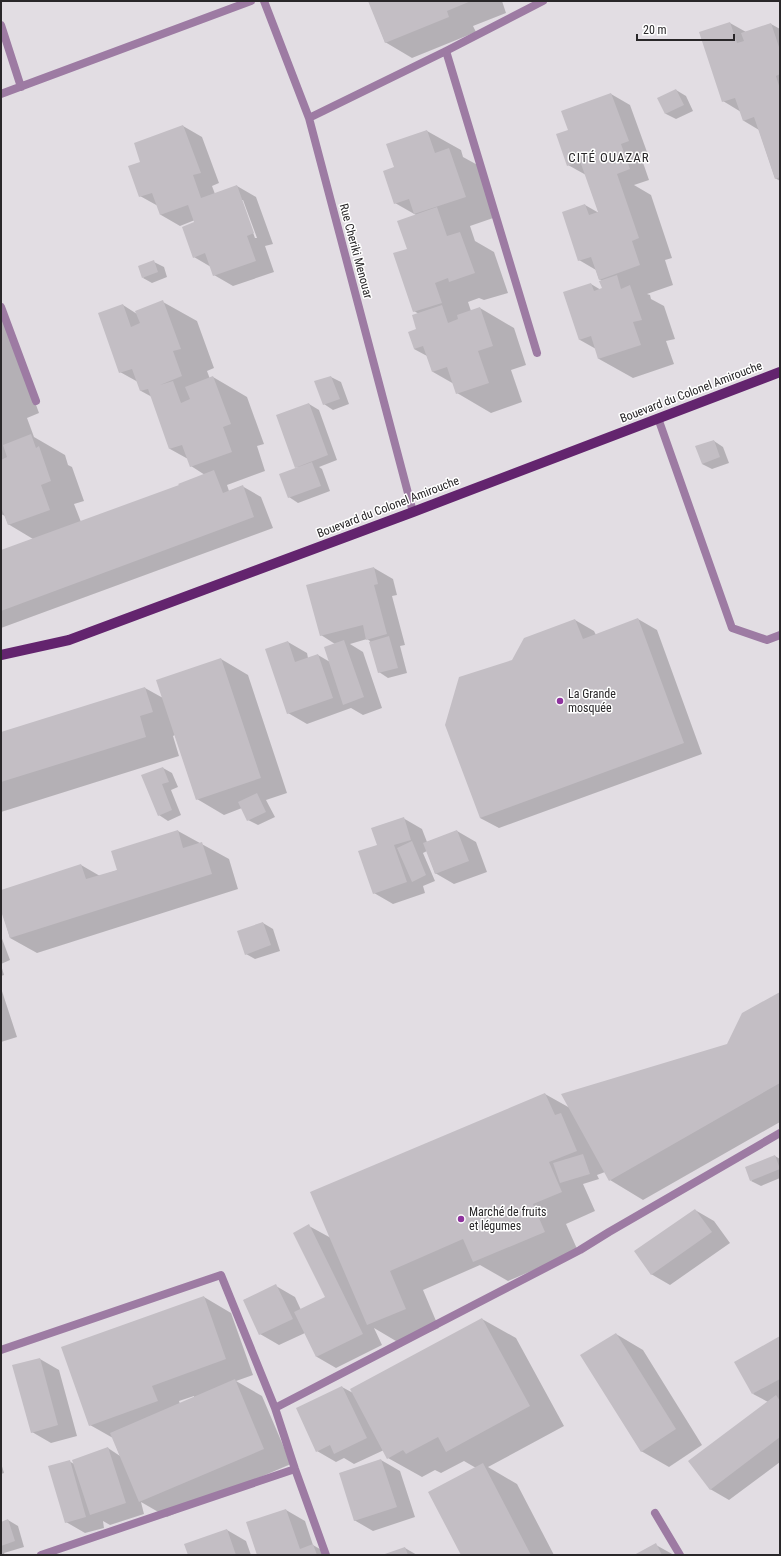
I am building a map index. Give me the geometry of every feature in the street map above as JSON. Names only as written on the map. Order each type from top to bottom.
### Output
[{"type":"main road","name":"Bouevard du Colonel Amirouche","points":[[1,655],[69,640],[413,512],[780,372]]},
{"type":"street","points":[[1,94],[252,1]]},
{"type":"street","name":"Rue Cheriki Menouar","points":[[264,1],[309,118],[413,512]]},
{"type":"street","points":[[309,118],[446,51],[543,1]]},
{"type":"street","points":[[1,25],[21,87]]},
{"type":"street","points":[[446,51],[537,353]]},
{"type":"street","points":[[1,307],[36,401]]},
{"type":"street","points":[[658,418],[732,628],[767,640],[780,635]]},
{"type":"street","points":[[275,1408],[580,1250],[780,1133]]},
{"type":"street","points":[[1,1350],[221,1276],[275,1408],[326,1555]]},
{"type":"street","points":[[41,1555],[295,1469]]},
{"type":"street","points":[[655,1513],[680,1555]]},
{"type":"building","points":[[368,1],[471,1],[447,11],[449,17],[385,43]]},
{"type":"building","points":[[730,22],[737,43],[744,41],[741,33],[771,23],[780,50],[780,74],[776,76],[780,89],[780,177],[775,179],[754,117],[743,121],[735,98],[722,102],[699,32]]},
{"type":"building","points":[[676,89],[684,105],[665,114],[657,98]]},
{"type":"building","points":[[611,93],[629,141],[621,144],[630,169],[617,174],[639,238],[632,241],[640,265],[599,280],[591,257],[578,261],[562,212],[585,204],[589,215],[598,212],[580,161],[567,166],[556,134],[568,130],[561,111]]},
{"type":"building","points":[[183,125],[201,173],[193,175],[201,198],[237,185],[254,233],[247,236],[256,261],[213,276],[205,253],[193,258],[182,227],[194,222],[188,205],[160,215],[152,193],[139,197],[128,166],[140,162],[134,143]]},
{"type":"building","points":[[427,130],[435,153],[449,148],[466,197],[414,214],[409,199],[394,204],[383,171],[394,167],[386,144]]},
{"type":"building","points":[[437,207],[447,236],[460,232],[475,273],[449,282],[448,278],[435,283],[442,303],[413,312],[393,253],[407,249],[397,221]]},
{"type":"building","points":[[154,260],[158,272],[142,278],[138,266]]},
{"type":"building","points":[[617,275],[621,289],[630,285],[642,320],[633,322],[641,345],[598,359],[591,336],[579,340],[563,292],[591,283],[594,291],[602,288],[599,281]]},
{"type":"building","points":[[163,300],[181,349],[173,351],[182,376],[160,385],[173,381],[181,403],[190,399],[185,387],[213,376],[231,424],[223,427],[232,452],[190,467],[182,445],[169,449],[148,389],[140,391],[132,369],[119,373],[98,313],[123,304],[131,327],[140,323],[135,311]]},
{"type":"building","points":[[442,305],[448,323],[458,319],[457,315],[480,307],[493,346],[478,351],[489,383],[456,394],[447,367],[432,372],[423,346],[414,349],[408,332],[416,329],[412,315]]},
{"type":"building","points":[[331,376],[340,399],[323,405],[314,381]]},
{"type":"building","points":[[309,403],[328,455],[295,468],[276,415]]},
{"type":"building","points":[[31,434],[36,448],[39,446],[51,481],[41,485],[50,510],[8,525],[1,507],[1,460],[7,457],[3,445]]},
{"type":"building","points":[[714,440],[720,457],[702,464],[695,446]]},
{"type":"building","points":[[312,462],[321,486],[288,498],[279,474]]},
{"type":"building","points":[[214,470],[223,493],[243,485],[254,517],[1,611],[1,550],[179,485],[178,484]]},
{"type":"building","points":[[374,567],[378,584],[374,585],[387,634],[366,640],[363,625],[320,636],[306,585]]},
{"type":"building","name":"La Grande mosquée","points":[[638,618],[684,743],[480,818],[445,725],[459,677],[512,660],[524,638],[575,619],[583,639]]},
{"type":"building","points":[[389,636],[398,668],[378,673],[369,642]]},
{"type":"building","points":[[344,640],[364,697],[343,705],[324,647]]},
{"type":"building","points":[[288,641],[295,662],[318,654],[333,698],[287,714],[265,649]]},
{"type":"building","points":[[221,658],[261,778],[196,800],[156,680]]},
{"type":"building","points":[[145,687],[153,712],[140,716],[146,737],[1,782],[1,732]]},
{"type":"building","points":[[163,767],[169,782],[162,784],[172,810],[158,816],[141,775]]},
{"type":"building","points":[[257,793],[266,812],[247,821],[238,802]]},
{"type":"building","points":[[404,817],[411,840],[394,845],[407,882],[373,894],[358,851],[377,845],[371,828]]},
{"type":"building","points":[[178,830],[183,848],[202,842],[212,874],[10,938],[1,911],[1,890],[81,864],[86,879],[117,870],[111,851]]},
{"type":"building","points":[[457,830],[469,861],[435,874],[423,843]]},
{"type":"building","points":[[412,841],[426,875],[412,882],[397,848]]},
{"type":"building","points":[[263,922],[271,945],[245,955],[237,931]]},
{"type":"building","points":[[780,992],[780,1083],[609,1181],[561,1094],[727,1044],[742,1013]]},
{"type":"building","name":"Marché de fruits et légumes","points":[[545,1093],[555,1115],[561,1113],[577,1151],[549,1162],[562,1192],[533,1204],[545,1232],[473,1262],[463,1239],[390,1271],[406,1309],[367,1325],[310,1192]]},
{"type":"building","points":[[583,1154],[590,1174],[560,1183],[553,1163]]},
{"type":"building","points":[[775,1155],[780,1169],[750,1181],[745,1167]]},
{"type":"building","points":[[695,1209],[712,1232],[651,1275],[634,1251]]},
{"type":"building","points":[[309,1224],[363,1334],[316,1357],[294,1312],[325,1297],[293,1233]]},
{"type":"building","points":[[276,1284],[293,1319],[259,1335],[243,1300]]},
{"type":"building","points":[[204,1296],[226,1359],[152,1386],[158,1401],[89,1426],[61,1347]]},
{"type":"building","points":[[482,1318],[530,1406],[446,1452],[438,1437],[406,1454],[403,1450],[387,1459],[350,1389]]},
{"type":"building","points":[[616,1333],[676,1429],[641,1452],[580,1355]]},
{"type":"building","points":[[780,1336],[780,1379],[752,1394],[734,1362]]},
{"type":"building","points":[[40,1358],[58,1425],[31,1433],[12,1365]]},
{"type":"building","points":[[235,1379],[264,1449],[139,1502],[110,1433]]},
{"type":"building","points":[[342,1386],[367,1438],[334,1454],[330,1445],[316,1452],[296,1408]]},
{"type":"building","points":[[776,1395],[780,1401],[780,1437],[710,1490],[688,1461]]},
{"type":"building","points":[[108,1447],[126,1503],[90,1515],[72,1460]]},
{"type":"building","points":[[381,1459],[397,1507],[354,1521],[339,1473]]},
{"type":"building","points":[[70,1460],[86,1517],[65,1523],[48,1466]]},
{"type":"building","points":[[483,1463],[531,1555],[461,1555],[428,1492]]},
{"type":"building","points":[[286,1509],[300,1549],[313,1544],[317,1555],[257,1555],[246,1522]]},
{"type":"building","points":[[8,1519],[15,1541],[1,1546],[1,1522]]},
{"type":"building","points":[[227,1529],[236,1555],[188,1555],[184,1544]]},
{"type":"building","points":[[656,1543],[662,1555],[634,1555]]},
{"type":"building","points":[[405,1547],[408,1555],[382,1555]]},
{"type":"place","name":"La Grande mosquée","points":[[560,701]]},
{"type":"place","name":"Marché de fruits et légumes","points":[[461,1219]]},
{"type":"district","name":"CITÉ OUAZAR","points":[[609,157]]}]
